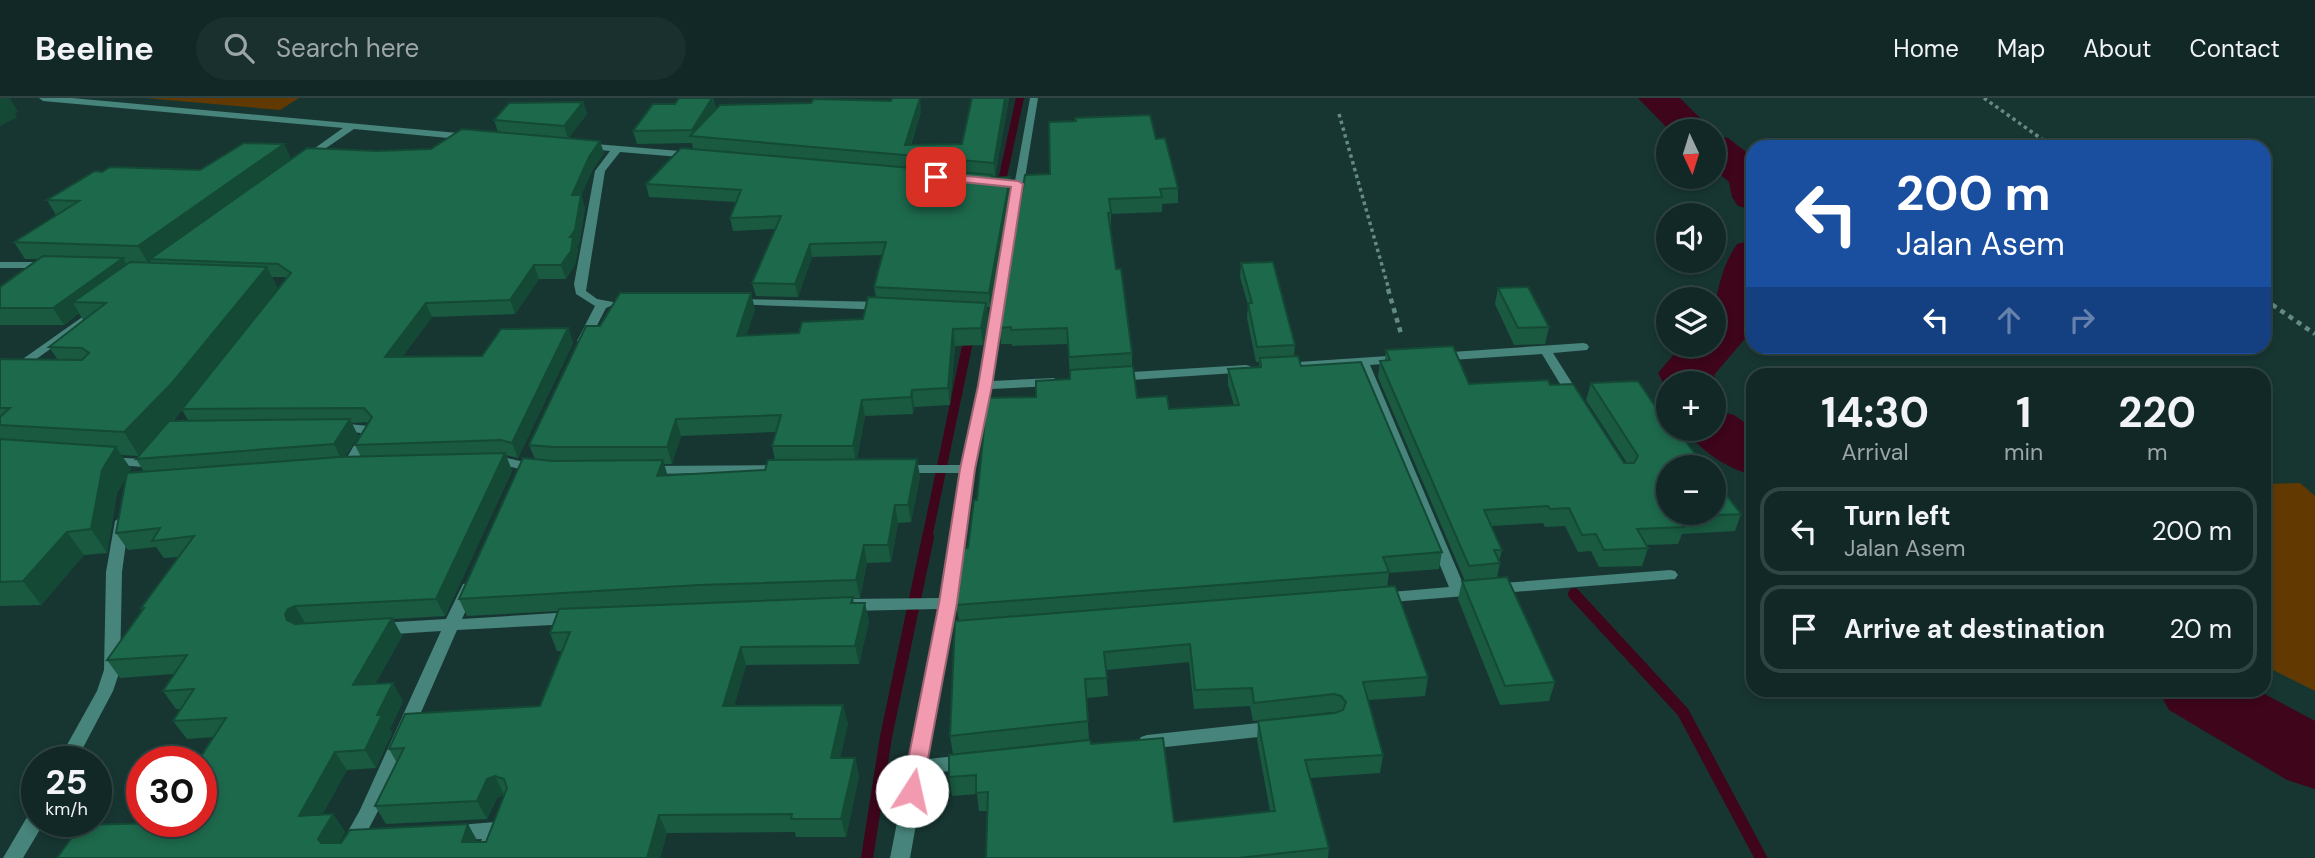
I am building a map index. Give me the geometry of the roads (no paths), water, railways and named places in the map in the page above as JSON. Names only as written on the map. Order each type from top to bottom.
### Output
[{"type":"street","points":[[43,98],[484,138]]},
{"type":"street","points":[[900,858],[916,768],[949,632],[948,603],[968,469],[985,386],[989,313],[1034,98]]},
{"type":"street","points":[[288,170],[351,127]]},
{"type":"street","points":[[578,145],[709,157]]},
{"type":"street","points":[[617,149],[600,171],[580,292],[588,300],[601,305],[628,303]]},
{"type":"street","points":[[977,180],[1018,184]]},
{"type":"street","points":[[0,265],[62,265]]},
{"type":"street","points":[[29,278],[49,265]]},
{"type":"street","points":[[0,381],[108,302]]},
{"type":"street","points":[[716,302],[904,308]]},
{"type":"street","points":[[576,354],[601,305]]},
{"type":"street","points":[[1100,378],[1583,346]]},
{"type":"street","points":[[1545,349],[1580,407]]},
{"type":"street","points":[[1363,361],[1459,592]]},
{"type":"street","points":[[985,386],[1063,381]]},
{"type":"street","points":[[321,428],[369,430],[348,468]]},
{"type":"street","points":[[89,459],[148,459],[132,484]]},
{"type":"street","points":[[484,462],[507,462],[547,470]]},
{"type":"street","points":[[627,470],[803,469]]},
{"type":"street","points":[[884,469],[968,469]]},
{"type":"street","points":[[76,746],[113,670],[114,572],[125,503]]},
{"type":"street","points":[[1364,599],[1670,575]]},
{"type":"street","points":[[343,858],[368,813],[473,577]]},
{"type":"street","points":[[829,606],[948,603]]},
{"type":"street","points":[[359,630],[582,618]]},
{"type":"street","points":[[1127,744],[1291,726]]},
{"type":"street","points":[[916,768],[981,761]]},
{"type":"street","points":[[431,833],[498,824],[484,858]]},
{"type":"street","points":[[355,837],[380,836]]},
{"type":"street","points":[[13,858],[26,837]]},
{"type":"waterway","points":[[1000,190],[1020,98]]},
{"type":"waterway","points":[[1657,98],[1680,119]]},
{"type":"waterway","points":[[1726,158],[1746,174]]},
{"type":"waterway","points":[[1726,327],[1737,315],[1746,283]]},
{"type":"waterway","points":[[927,538],[970,332]]},
{"type":"waterway","points":[[1688,371],[1700,357]]},
{"type":"waterway","points":[[1726,437],[1746,451]]},
{"type":"waterway","points":[[867,858],[886,737],[928,537]]},
{"type":"waterway","points":[[1574,594],[1683,712],[1761,858]]},
{"type":"waterway","points":[[2207,697],[2315,758]]}]
